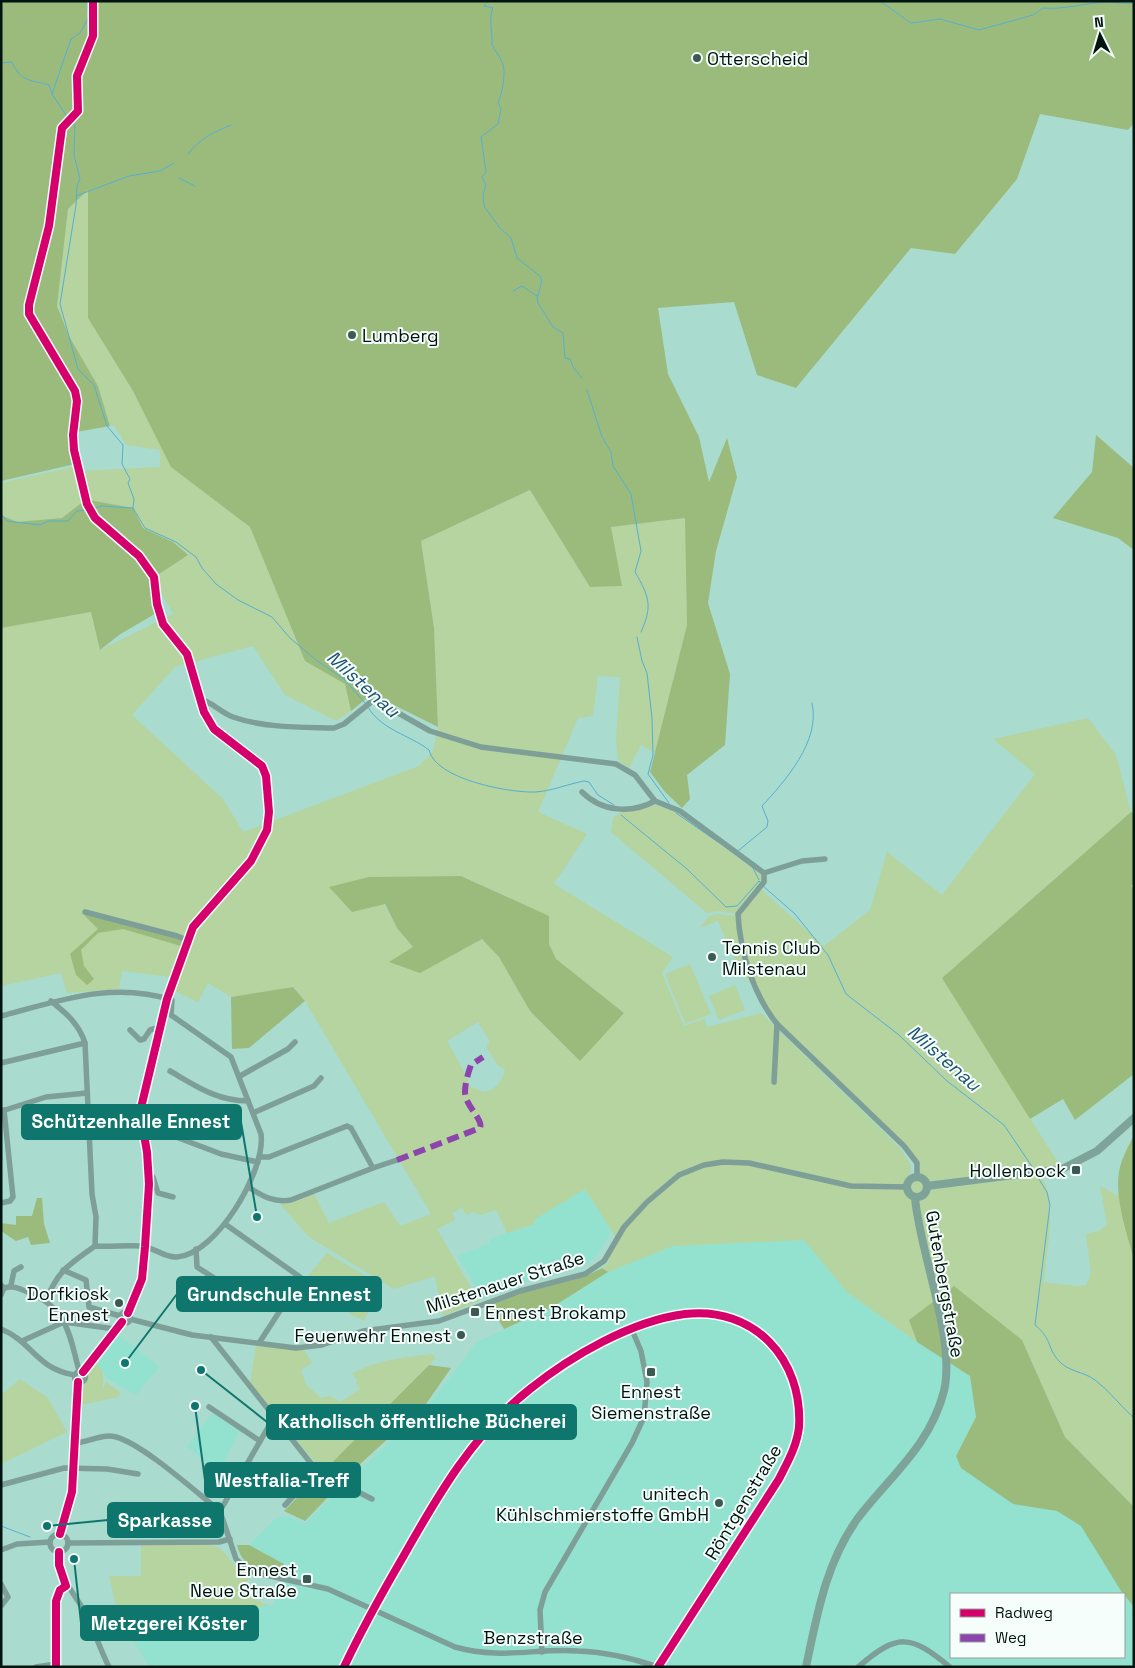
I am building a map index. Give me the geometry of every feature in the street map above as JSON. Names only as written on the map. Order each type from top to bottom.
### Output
[{"type":"main road","points":[[928,1186],[1036,1174],[1062,1169],[1089,1157],[1134,1118]]},
{"type":"main road","points":[[918,1177],[924,1180],[928,1186],[924,1195],[915,1198],[909,1194],[907,1187],[909,1181],[918,1177]]},
{"type":"main road","name":"Gutenbergstraße","points":[[806,1667],[827,1575],[858,1518],[918,1449],[931,1424],[944,1390],[944,1340],[920,1235],[915,1198]]},
{"type":"street","points":[[79,1373],[114,1329],[123,1313],[129,1316],[142,1279],[146,1248],[149,1175],[140,1112],[167,999],[187,940],[200,917],[251,861],[267,830],[269,812],[266,776],[262,766],[214,729],[199,698],[187,654],[163,624],[156,604],[154,577],[139,556],[95,518],[87,504],[74,450],[77,401],[75,391],[70,379],[31,321],[28,310],[48,226],[62,128],[78,111],[77,76],[93,36],[93,1]]},
{"type":"street","points":[[199,698],[234,718],[251,722],[303,727],[338,727],[364,707],[377,701],[430,731],[473,745],[510,752],[614,763],[635,775],[655,801],[680,811],[764,873]]},
{"type":"street","points":[[582,792],[588,798],[621,811],[655,801]]},
{"type":"street","points":[[764,873],[802,861],[825,860]]},
{"type":"street","points":[[764,873],[764,882],[738,912],[738,926],[747,964],[760,994],[776,1024],[904,1146],[917,1163],[918,1177]]},
{"type":"street","points":[[85,912],[187,940]]},
{"type":"street","points":[[1,1016],[51,1001],[109,992],[172,1000],[171,1015],[230,1057],[240,1076],[261,1134],[262,1145],[259,1159],[248,1187],[226,1224],[196,1249],[179,1257],[170,1257],[146,1248],[95,1246],[63,1270],[55,1279],[46,1300]]},
{"type":"street","points":[[51,1001],[73,1020],[82,1033],[85,1042],[92,1194],[96,1217],[95,1246]]},
{"type":"street","points":[[774,1082],[776,1024]]},
{"type":"street","points":[[130,1030],[140,1040],[144,1039],[150,1030],[160,1027]]},
{"type":"street","points":[[1,1063],[85,1042]]},
{"type":"street","points":[[240,1076],[288,1049],[295,1042]]},
{"type":"street","points":[[170,1071],[204,1092],[232,1101],[248,1101]]},
{"type":"street","points":[[253,1113],[314,1086],[321,1078]]},
{"type":"street","points":[[1,1203],[10,1201],[13,1197],[3,1111],[46,1097],[88,1093]]},
{"type":"street","points":[[176,1137],[221,1154],[259,1159],[269,1157],[347,1126],[352,1128],[373,1168]]},
{"type":"street","points":[[248,1187],[274,1201],[291,1200],[397,1160]]},
{"type":"street","name":"Milstenauer Straße","points":[[129,1316],[192,1335],[259,1344],[308,1347],[363,1331],[432,1322],[531,1287],[585,1274],[604,1261],[624,1227],[647,1202],[679,1176],[704,1165],[723,1162],[749,1163],[851,1186],[907,1187]]},
{"type":"street","points":[[149,1175],[153,1177],[158,1192],[173,1197]]},
{"type":"street","points":[[226,1224],[300,1276],[300,1280],[259,1344]]},
{"type":"street","points":[[196,1249],[196,1266],[225,1285]]},
{"type":"street","points":[[11,1286],[14,1271],[20,1267]]},
{"type":"street","points":[[63,1270],[86,1280],[89,1307],[121,1319]]},
{"type":"street","points":[[1,1295],[3,1286],[11,1286],[46,1300],[64,1322],[79,1373],[71,1500],[62,1522],[60,1534]]},
{"type":"street","name":"Röntgenstraße","points":[[344,1667],[373,1610],[439,1494],[464,1458],[498,1418],[529,1390],[565,1363],[632,1330],[657,1320],[684,1314],[705,1313],[731,1318],[757,1332],[783,1358],[793,1378],[798,1402],[799,1428],[793,1450],[779,1479],[658,1667]]},
{"type":"street","points":[[22,1341],[64,1322],[114,1329]]},
{"type":"street","points":[[1,1328],[22,1341],[54,1371],[79,1373],[85,1379],[78,1382]]},
{"type":"street","points":[[542,1652],[540,1610],[545,1592],[632,1443],[644,1417],[647,1382],[641,1351],[632,1330]]},
{"type":"street","points":[[211,1337],[317,1472],[372,1499]]},
{"type":"street","points":[[209,1407],[260,1441]]},
{"type":"street","points":[[74,1443],[97,1437],[116,1437],[160,1464],[220,1511],[274,1417]]},
{"type":"street","points":[[1,1485],[64,1468],[107,1469],[138,1474]]},
{"type":"street","points":[[285,1505],[317,1472]]},
{"type":"street","name":"Benzstraße","points":[[220,1511],[236,1559],[248,1571],[328,1589],[456,1647],[489,1654],[577,1651],[609,1654],[658,1667]]},
{"type":"street","points":[[60,1534],[66,1537],[68,1543],[66,1549],[59,1552],[53,1550],[50,1542],[54,1536],[60,1534]]},
{"type":"street","points":[[68,1543],[219,1542],[230,1539]]},
{"type":"street","points":[[1,1550],[27,1542],[50,1542]]},
{"type":"street","points":[[59,1552],[59,1565],[66,1586],[89,1620],[98,1646],[110,1667]]},
{"type":"street","points":[[1,1584],[8,1597],[1,1606]]},
{"type":"street","points":[[36,1667],[56,1666],[56,1601],[60,1590],[66,1586]]},
{"type":"street","points":[[858,1667],[890,1644],[902,1641],[926,1648],[950,1667]]},
{"type":"shaded area","points":[[1,1],[1134,1],[1134,123],[1128,130],[1040,114],[1017,179],[955,254],[911,248],[796,388],[757,375],[734,302],[658,308],[668,374],[699,437],[709,482],[727,438],[737,477],[716,551],[708,603],[730,674],[725,745],[687,775],[690,799],[682,808],[665,792],[650,772],[687,625],[685,518],[611,527],[622,586],[590,587],[530,490],[421,541],[434,628],[438,727],[372,694],[351,711],[345,684],[305,661],[250,527],[171,467],[133,391],[88,318],[88,190],[68,209],[57,306],[69,336],[98,386],[110,426],[76,432],[75,464],[1,481]]},
{"type":"shaded area","points":[[89,189],[88,318],[133,391],[172,467],[250,527],[305,661],[345,684],[351,711],[336,721],[285,695],[253,646],[175,667],[132,715],[223,799],[243,832],[419,766],[433,751],[438,727],[434,628],[421,541],[530,490],[590,587],[622,586],[611,527],[686,518],[687,625],[655,753],[641,745],[629,768],[618,760],[616,741],[620,677],[598,676],[593,716],[578,718],[538,812],[587,834],[554,884],[673,957],[662,973],[684,1026],[704,1019],[707,1027],[761,1013],[900,1148],[911,1168],[905,1182],[915,1177],[917,1163],[912,1154],[772,1018],[747,964],[738,914],[717,911],[707,913],[611,832],[613,818],[621,812],[656,805],[675,812],[769,880],[761,889],[824,946],[870,910],[887,852],[942,895],[1035,774],[993,739],[1088,718],[1116,755],[1131,812],[942,978],[1062,1169],[1039,1174],[1045,1184],[1050,1210],[1049,1241],[1044,1282],[1076,1286],[1086,1285],[1091,1274],[1086,1234],[1099,1231],[1107,1224],[1100,1186],[1121,1197],[1134,1260],[1134,1507],[1065,1437],[1022,1340],[909,1320],[917,1342],[847,1292],[804,1240],[673,1246],[608,1272],[602,1268],[609,1262],[608,1257],[617,1239],[585,1189],[535,1219],[534,1224],[507,1233],[496,1210],[481,1215],[473,1212],[466,1215],[462,1208],[452,1213],[455,1220],[437,1229],[479,1301],[443,1316],[435,1276],[394,1289],[309,1237],[280,1204],[292,1203],[314,1194],[329,1223],[384,1202],[400,1226],[431,1214],[305,1001],[294,987],[231,997],[208,983],[198,1002],[168,988],[171,977],[122,971],[119,989],[67,993],[61,973],[1,986],[1,628],[91,612],[100,650],[173,614],[153,578],[173,542],[143,528],[133,508],[89,500],[79,471],[160,467],[160,450],[126,445],[114,425],[110,426],[98,386],[69,336],[57,306],[68,209]],"holes":[[[462,876],[548,916],[549,944],[556,959],[624,1013],[530,1011],[499,957],[482,939],[472,944],[390,962],[413,947],[397,928],[369,877]],[[478,1022],[490,1042],[486,1046],[498,1066],[505,1069],[498,1084],[484,1092],[469,1086],[467,1077],[447,1041]]]},
{"type":"shaded area","points":[[1096,435],[1134,468],[1134,550],[1118,538],[1053,518],[1092,472]]},
{"type":"shaded area","points":[[73,467],[78,472],[84,501],[62,518],[17,522],[1,515],[1,483]]},
{"type":"shaded area","points":[[89,500],[133,508],[143,528],[173,542],[188,555],[153,578],[158,612],[119,635],[100,650],[91,612],[1,628],[1,515],[17,522],[62,518],[84,501]]},
{"type":"shaded area","points":[[1131,812],[1134,814],[1134,883],[1131,886],[1134,889],[1134,1074],[1075,1120],[1063,1099],[1030,1119],[942,978]]},
{"type":"shaded area","points":[[461,876],[549,916],[549,944],[556,959],[624,1013],[580,1061],[530,1011],[499,957],[482,939],[420,973],[389,962],[413,947],[397,928],[385,904],[352,912],[329,887],[369,877]]},
{"type":"shaded area","points":[[86,914],[183,940],[181,946],[123,929],[98,933],[81,950],[84,966],[94,979],[87,985],[76,975],[70,954],[98,929],[85,916]]},
{"type":"shaded area","points":[[717,914],[736,916],[742,953],[755,988],[741,973],[718,921],[700,928],[709,916]]},
{"type":"shaded area","points":[[690,964],[711,1014],[685,1024],[665,974]]},
{"type":"shaded area","points":[[735,985],[745,1010],[719,1020],[709,996]]},
{"type":"shaded area","points":[[293,987],[305,1001],[249,1048],[232,1049],[231,997]]},
{"type":"shaded area","points":[[1134,1135],[1134,1260],[1122,1214],[1118,1178],[1124,1155]]},
{"type":"shaded area","points":[[585,1189],[612,1231],[594,1259],[582,1266],[518,1283],[483,1299],[457,1256],[490,1243],[489,1239],[534,1224],[535,1219]]},
{"type":"shaded area","points":[[37,1198],[42,1198],[44,1224],[50,1243],[31,1245],[28,1237],[16,1241],[1,1231],[1,1223],[16,1225],[16,1216],[32,1216]]},
{"type":"shaded area","points":[[805,1240],[847,1292],[917,1342],[970,1376],[976,1417],[956,1455],[1013,1504],[1057,1511],[1081,1526],[1123,1593],[950,1593],[950,1658],[1125,1658],[1125,1596],[1134,1607],[1134,1667],[149,1667],[134,1642],[267,1605],[272,1606],[281,1583],[284,1564],[249,1545],[278,1516],[290,1517],[305,1523],[352,1478],[355,1471],[366,1464],[428,1405],[477,1342],[551,1308],[608,1272],[673,1246]]},
{"type":"shaded area","points":[[327,1253],[381,1285],[364,1321],[300,1286]]},
{"type":"shaded area","points":[[602,1268],[608,1272],[551,1308],[504,1329],[489,1305],[517,1294],[584,1277]]},
{"type":"shaded area","points":[[954,1286],[1022,1340],[1065,1437],[1134,1507],[1134,1607],[1125,1596],[1125,1593],[1121,1591],[1081,1526],[1057,1511],[1013,1504],[961,1468],[956,1456],[976,1417],[970,1376],[917,1342],[909,1320]]},
{"type":"shaded area","points":[[115,1332],[159,1367],[136,1395],[108,1379],[94,1359]]},
{"type":"shaded area","points":[[256,1346],[304,1350],[312,1363],[301,1370],[306,1385],[321,1398],[330,1396],[340,1402],[360,1389],[356,1383],[357,1380],[352,1374],[361,1369],[381,1362],[412,1356],[433,1354],[435,1359],[323,1472],[250,1384]]},
{"type":"shaded area","points":[[93,1360],[103,1374],[102,1391],[106,1382],[120,1392],[119,1397],[80,1405],[81,1386],[88,1379],[88,1370]]},
{"type":"shaded area","points":[[429,1365],[451,1368],[426,1404],[358,1466],[305,1521],[284,1511]]},
{"type":"shaded area","points":[[20,1379],[48,1398],[67,1432],[1,1464],[1,1392],[5,1392]]},
{"type":"shaded area","points":[[212,1413],[239,1431],[219,1472],[187,1447]]},
{"type":"shaded area","points":[[191,1543],[215,1546],[224,1552],[239,1570],[249,1577],[243,1594],[267,1605],[134,1642],[118,1614],[109,1576],[141,1576],[141,1545]]},
{"type":"shaded area","points":[[237,1545],[249,1545],[284,1564],[282,1577],[248,1564],[243,1559]]},
{"type":"waterway","points":[[52,94],[71,39],[80,33],[89,17],[87,1]]},
{"type":"waterway","points":[[488,1],[484,6],[493,8],[491,16],[492,45],[502,62],[504,77],[498,103],[501,109],[498,124],[481,137],[486,172],[482,177],[486,185],[483,195],[484,206],[499,227],[511,238],[517,258],[540,276],[542,281],[537,298],[538,303],[553,327],[563,333],[565,358],[570,359],[573,367],[582,378]]},
{"type":"waterway","points":[[880,1],[911,23],[940,19],[979,30],[1033,15],[1043,8],[1059,8],[1106,2],[1134,3]]},
{"type":"waterway","points":[[1,63],[12,62],[18,73],[26,79],[49,85],[52,94],[66,115]]},
{"type":"waterway","points":[[75,124],[74,155],[80,179],[77,186],[76,205],[60,304],[78,369],[94,385],[107,426],[123,445],[122,464],[130,479],[128,483],[134,499],[133,508]]},
{"type":"waterway","points":[[188,154],[207,136],[231,125]]},
{"type":"waterway","points":[[76,196],[129,176],[160,171],[174,163]]},
{"type":"waterway","points":[[179,178],[195,186]]},
{"type":"waterway","points":[[513,291],[522,286],[537,296]]},
{"type":"waterway","points":[[587,390],[602,437],[611,452],[613,466],[631,494],[641,551],[635,572],[644,588],[648,601],[647,615],[641,632]]},
{"type":"waterway","name":"Milstenau","points":[[94,508],[102,506],[133,508],[145,528],[176,542],[196,557],[202,568],[216,584],[238,600],[272,617],[290,638],[316,660],[344,679],[366,704]]},
{"type":"waterway","name":"Milstenau","points":[[1,514],[7,521],[40,525],[48,521],[68,521],[77,511],[86,510]]},
{"type":"waterway","points":[[637,637],[642,661],[647,673],[652,718],[653,755],[648,774],[669,803]]},
{"type":"waterway","points":[[738,851],[767,827],[768,821],[762,806],[781,785],[806,746],[811,732],[812,703]]},
{"type":"waterway","name":"Milstenau","points":[[368,707],[380,721],[429,750],[434,760],[444,769],[458,776],[492,787],[523,792],[548,790],[584,781],[589,782],[598,795],[614,805]]},
{"type":"waterway","points":[[676,813],[718,842]]},
{"type":"waterway","name":"Milstenau","points":[[621,815],[687,869],[726,907],[737,906],[759,881],[761,883]]},
{"type":"waterway","points":[[753,868],[759,880]]},
{"type":"waterway","name":"Milstenau","points":[[763,886],[795,914],[828,955],[846,994],[899,1035],[947,1081],[1004,1125],[1033,1168]]},
{"type":"waterway","name":"Milstenau","points":[[1037,1176],[1047,1192],[1050,1205],[1035,1325],[1047,1339],[1062,1364],[1095,1380],[1134,1418]]},
{"type":"waterway","points":[[1,1526],[30,1537]]},
{"type":"marked path","points":[[397,1160],[480,1128],[481,1125],[468,1102],[465,1092],[471,1065],[483,1057]]},
{"type":"cycle path","points":[[93,1],[93,36],[77,76],[78,111],[62,128],[49,226],[29,305],[29,314],[75,391],[77,401],[73,435],[74,450],[87,504],[95,518],[139,556],[154,577],[157,604],[163,624],[187,654],[204,712],[214,729],[262,766],[266,776],[269,812],[267,830],[251,861],[193,927],[167,999],[140,1112],[147,1152],[149,1184],[142,1279],[128,1313]]},
{"type":"cycle path","points":[[344,1667],[380,1598],[444,1488],[474,1446],[510,1407],[530,1389],[564,1364],[623,1332],[665,1318],[685,1314],[710,1314],[732,1319],[752,1328],[769,1342],[783,1359],[793,1380],[798,1402],[798,1434],[794,1448],[779,1479],[658,1667]]},
{"type":"cycle path","points":[[83,1372],[122,1322]]},
{"type":"cycle path","points":[[60,1534],[72,1492],[78,1382]]},
{"type":"cycle path","points":[[56,1667],[56,1601],[60,1590],[66,1586],[59,1565],[59,1552]]},
{"type":"place","name":"Otterscheid","points":[[697,58]]},
{"type":"place","name":"Lumberg","points":[[352,335]]},
{"type":"place","name":"Tennis Club Milstenau","points":[[712,957]]},
{"type":"place","name":"Hollenbock","points":[[1076,1170]]},
{"type":"place","name":"Schützenhalle Ennest","points":[[257,1217]]},
{"type":"place","name":"Dorfkiosk Ennest","points":[[119,1303]]},
{"type":"place","name":"Ennest Brokamp","points":[[475,1312]]},
{"type":"place","name":"Feuerwehr Ennest","points":[[461,1335]]},
{"type":"place","name":"Grundschule Ennest","points":[[125,1363]]},
{"type":"place","name":"Katholisch öffentliche Bücherei","points":[[201,1370]]},
{"type":"place","name":"Ennest Siemenstraße","points":[[651,1372]]},
{"type":"place","name":"Westfalia-Treff","points":[[195,1406]]},
{"type":"place","name":"unitech Kühlschmierstoffe GmbH","points":[[719,1503]]},
{"type":"place","name":"Sparkasse","points":[[47,1526]]},
{"type":"place","name":"Metzgerei Köster","points":[[74,1559]]},
{"type":"place","name":"Ennest Neue Straße","points":[[307,1579]]}]
